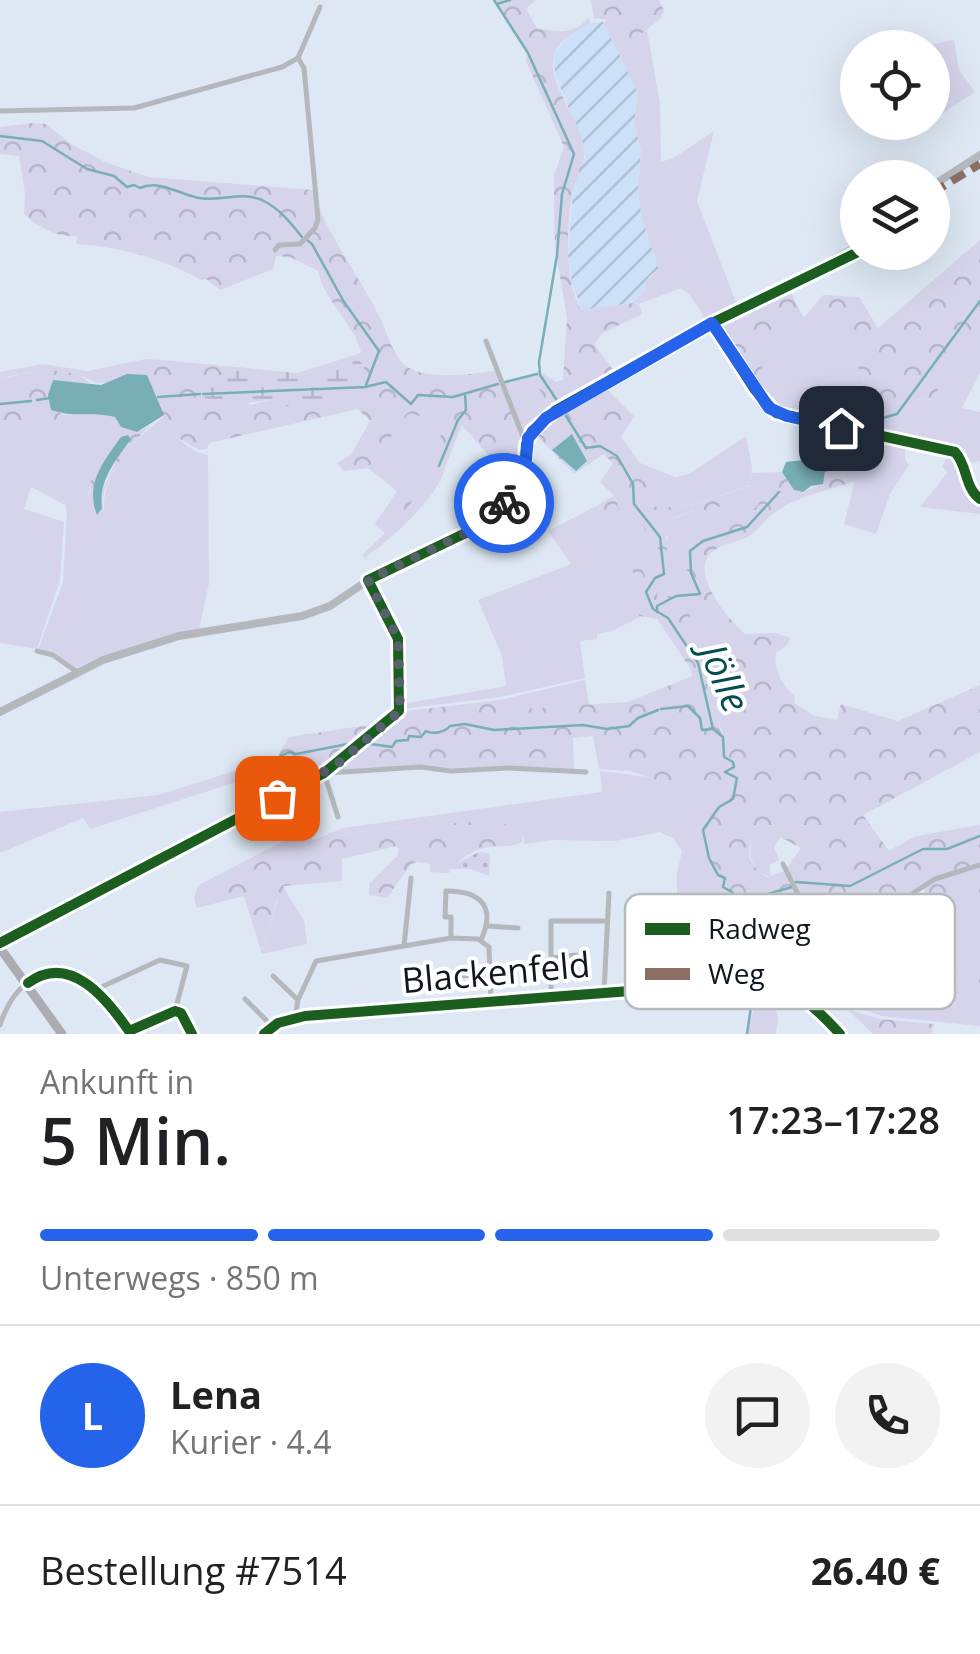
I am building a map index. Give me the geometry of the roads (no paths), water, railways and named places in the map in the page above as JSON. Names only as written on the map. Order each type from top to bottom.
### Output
[{"type":"main road","points":[[0,945],[62,1034]]},
{"type":"street","points":[[0,111],[134,108],[282,68],[298,58],[320,7]]},
{"type":"street","points":[[275,250],[300,244],[318,219],[304,68],[298,58]]},
{"type":"street","points":[[950,175],[980,156]]},
{"type":"street","points":[[526,445],[538,425],[574,400],[840,255]]},
{"type":"street","points":[[712,323],[754,390],[776,413],[954,452],[960,458],[970,490],[980,499]]},
{"type":"street","points":[[0,712],[77,672],[179,636],[313,613],[368,580],[484,523],[524,480],[526,445],[486,342]]},
{"type":"street","points":[[0,945],[324,773],[400,711],[398,639],[368,580]]},
{"type":"street","points":[[37,651],[53,655],[77,672]]},
{"type":"street","points":[[324,773],[341,775],[420,767],[451,771],[509,768],[586,772]]},
{"type":"street","points":[[324,773],[338,817]]},
{"type":"street","points":[[783,864],[798,894]]},
{"type":"street","points":[[912,894],[935,880],[980,865]]},
{"type":"street","points":[[404,946],[411,878]]},
{"type":"street","points":[[450,938],[451,917],[445,917],[446,891],[474,894],[485,909],[487,926],[481,940]]},
{"type":"street","points":[[604,992],[609,893]]},
{"type":"street","points":[[551,997],[551,921],[607,921]]},
{"type":"street","points":[[487,926],[518,928]]},
{"type":"street","points":[[295,1017],[298,1000],[316,961],[450,938],[481,940],[490,950],[492,1002]]},
{"type":"street","points":[[551,958],[576,955]]},
{"type":"street","points":[[0,1025],[8,1002],[28,983],[56,972],[97,989],[130,1032],[175,1011],[187,966],[160,960],[97,989]]},
{"type":"street","points":[[433,972],[492,976]]},
{"type":"street","points":[[273,976],[298,1000]]},
{"type":"street","name":"Blackenfeld","points":[[264,1034],[272,1026],[295,1017],[625,991]]},
{"type":"street","points":[[245,999],[272,1026]]},
{"type":"street","name":"Blackenfeld","points":[[815,1009],[840,1034]]},
{"type":"waterway","name":"Jölle","points":[[494,0],[528,53],[574,154],[562,194],[557,255],[539,362],[540,375],[556,399]]},
{"type":"waterway","points":[[497,4],[510,0]]},
{"type":"waterway","points":[[0,136],[42,141],[87,169],[114,176],[127,187],[155,185],[199,198],[246,196],[262,200],[302,237]]},
{"type":"waterway","points":[[307,240],[379,351],[366,385]]},
{"type":"waterway","points":[[862,427],[897,414],[980,301]]},
{"type":"waterway","points":[[505,382],[537,374]]},
{"type":"waterway","points":[[203,394],[365,387],[386,382],[411,404],[418,395],[453,397],[498,384]]},
{"type":"waterway","points":[[158,397],[200,394]]},
{"type":"waterway","points":[[439,466],[466,410],[465,394]]},
{"type":"waterway","points":[[37,400],[50,398]]},
{"type":"waterway","points":[[0,404],[31,401]]},
{"type":"waterway","name":"Jölle","points":[[566,416],[586,448],[600,446],[617,456],[633,484],[634,504],[660,537],[664,574],[655,578],[646,592],[653,609],[668,618],[698,663],[713,729],[723,737],[724,757],[733,762],[734,767],[725,772],[737,778],[733,799],[719,807],[703,830],[709,858],[718,875],[725,878],[723,887],[733,894]]},
{"type":"waterway","points":[[826,471],[857,433]]},
{"type":"waterway","points":[[657,612],[657,606],[676,596],[700,594],[691,573],[690,551],[703,541],[747,527],[779,492]]},
{"type":"waterway","points":[[661,709],[688,706],[700,718],[702,730],[712,729]]},
{"type":"waterway","points":[[366,747],[392,747],[409,736],[421,737],[426,731],[439,732],[465,724],[494,730],[583,725],[607,729],[629,726],[658,710]]},
{"type":"waterway","points":[[276,761],[289,752],[353,743]]},
{"type":"waterway","points":[[796,882],[850,886],[923,849],[947,849],[980,836]]},
{"type":"waterway","points":[[768,894],[792,887]]},
{"type":"waterway","name":"Jölle","points":[[747,1034],[751,1009]]}]
